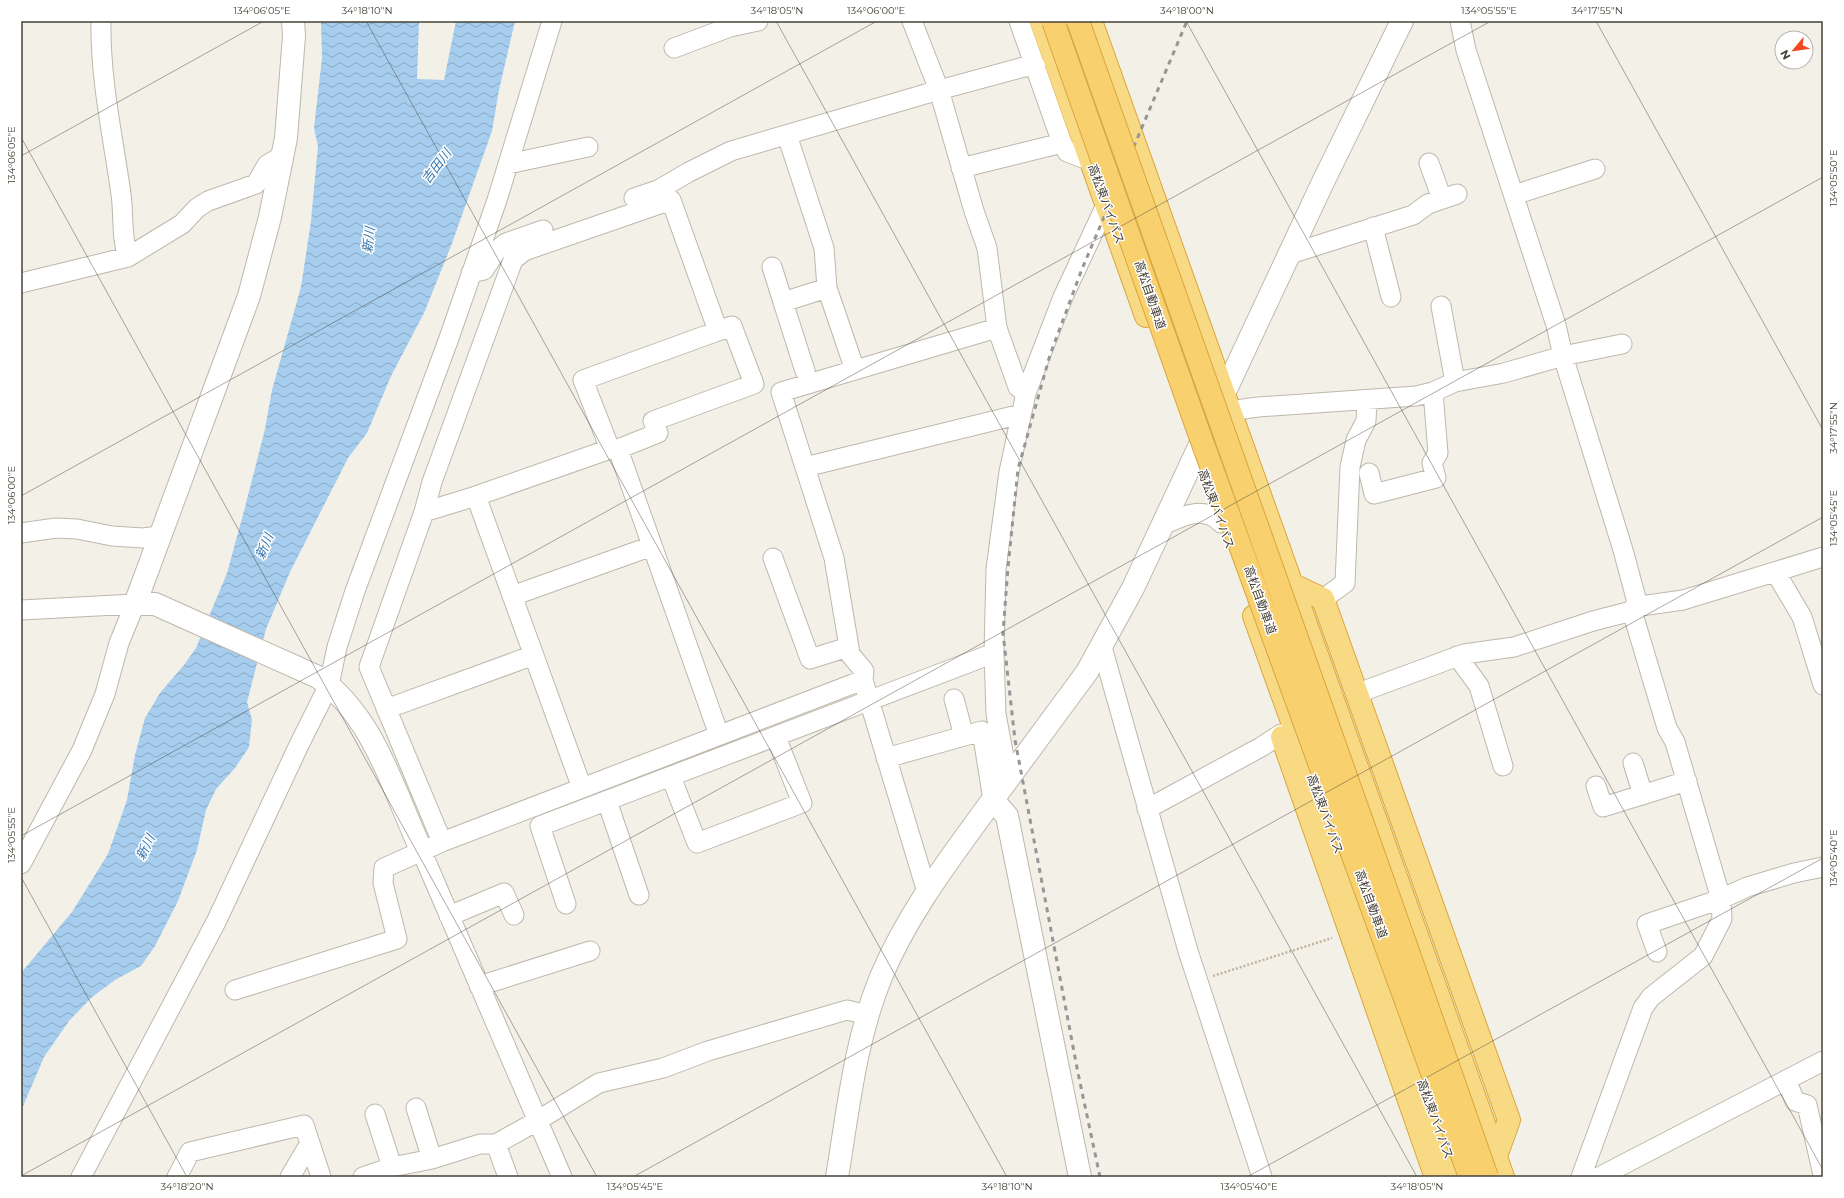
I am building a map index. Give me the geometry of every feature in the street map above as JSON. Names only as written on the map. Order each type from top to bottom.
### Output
[{"type":"highway","name":"高松東バイパス","points":[[1042,21],[1106,204],[1456,1177]]},
{"type":"highway","name":"高松自動車道","points":[[1053,21],[1199,433],[1470,1177]]},
{"type":"highway","name":"高松自動車道","points":[[1078,21],[1487,1177]]},
{"type":"highway","points":[[1091,21],[1503,1177]]},
{"type":"highway","points":[[1291,584],[1323,599],[1510,1120],[1496,1156]]},
{"type":"highway","points":[[1250,605],[1244,622],[1244,630],[1431,1162],[1438,1177]]},
{"type":"highway","points":[[1392,867],[1416,858]]},
{"type":"street","points":[[101,21],[101,49],[123,210],[123,244],[128,257]]},
{"type":"street","points":[[21,864],[82,750],[105,694],[118,643],[145,604],[160,536],[248,296],[270,217],[286,138],[294,36],[293,21]]},
{"type":"street","points":[[81,1177],[216,922],[299,745],[337,647],[355,591],[471,273],[508,164],[552,21]]},
{"type":"street","points":[[674,48],[730,27],[758,21]]},
{"type":"street","points":[[912,21],[940,90],[961,168],[987,248],[997,328],[1018,387],[1026,393]]},
{"type":"street","points":[[1020,21],[1062,143],[1067,152],[1091,161]]},
{"type":"street","points":[[837,1177],[855,1072],[868,1015],[881,977],[899,939],[927,892],[1087,672],[1102,647],[1133,588],[1196,455],[1226,403],[1290,254],[1402,21]]},
{"type":"street","points":[[1460,21],[1466,50],[1556,325],[1563,356],[1623,550],[1637,602],[1633,609],[1667,728],[1675,742],[1721,899],[1722,919],[1703,956],[1651,997],[1643,1008],[1581,1177]]},
{"type":"street","points":[[471,273],[484,270],[496,251],[506,243],[658,190],[689,172],[731,151],[940,90],[1024,67],[1036,66]]},
{"type":"street","points":[[787,135],[824,248],[827,288],[855,370]]},
{"type":"street","points":[[961,168],[1054,144]]},
{"type":"street","points":[[508,164],[588,147]]},
{"type":"street","points":[[21,283],[128,257],[182,224],[197,208],[208,201],[256,184],[267,165],[282,156]]},
{"type":"street","points":[[1290,254],[1413,215],[1428,204],[1449,197],[1429,163]]},
{"type":"street","points":[[1514,195],[1595,169]]},
{"type":"street","points":[[442,842],[369,667],[424,512],[432,482],[514,260],[524,251],[671,200],[718,331]]},
{"type":"street","points":[[1008,779],[996,714],[994,654],[996,569],[1009,472],[1026,393],[1062,297],[1106,204]]},
{"type":"street","points":[[1373,227],[1391,297]]},
{"type":"street","points":[[772,267],[805,370]]},
{"type":"street","points":[[783,302],[827,288]]},
{"type":"street","points":[[1441,306],[1455,382]]},
{"type":"street","points":[[424,512],[476,496],[614,449],[658,433],[653,421],[754,384],[732,326],[583,380],[614,449],[652,546],[719,735]]},
{"type":"street","points":[[850,652],[834,558],[781,392],[997,328]]},
{"type":"street","points":[[1226,403],[1258,407],[1367,400],[1433,392],[1455,382],[1504,373],[1563,356],[1622,344]]},
{"type":"street","points":[[1369,473],[1374,494],[1436,478],[1432,463],[1438,453],[1433,392]]},
{"type":"street","points":[[1323,599],[1345,583],[1350,467],[1356,440],[1366,422],[1367,400]]},
{"type":"street","points":[[805,467],[1021,414]]},
{"type":"street","points":[[476,496],[582,788]]},
{"type":"street","points":[[1163,525],[1194,514],[1214,516],[1221,523]]},
{"type":"street","points":[[21,533],[56,528],[77,529],[112,536],[143,538],[160,536]]},
{"type":"street","points":[[512,596],[652,546]]},
{"type":"street","points":[[1357,696],[1368,689],[1457,656],[1514,647],[1633,609],[1683,600],[1823,557]]},
{"type":"street","points":[[773,558],[810,659],[845,648],[850,652],[864,671],[863,680],[869,702],[927,892]]},
{"type":"street","points":[[1776,572],[1802,617],[1823,685]]},
{"type":"street","points":[[21,610],[145,604],[323,681],[344,699],[368,734],[381,758],[562,1177]]},
{"type":"street","points":[[1102,647],[1147,809],[1198,981],[1262,1177]]},
{"type":"street","points":[[566,904],[540,826],[994,654]]},
{"type":"street","points":[[386,709],[534,655]]},
{"type":"street","points":[[1457,656],[1479,686],[1503,766]]},
{"type":"street","points":[[235,990],[397,939],[383,883],[384,868],[419,847],[442,842],[863,680]]},
{"type":"street","points":[[954,699],[964,736]]},
{"type":"street","points":[[886,758],[982,731],[993,800],[1008,816],[1080,1177]]},
{"type":"street","points":[[1147,809],[1281,734]]},
{"type":"street","points":[[671,777],[697,843],[788,809],[802,803],[776,737]]},
{"type":"street","points":[[1633,763],[1643,794]]},
{"type":"street","points":[[1596,786],[1603,807],[1687,781]]},
{"type":"street","points":[[607,801],[639,896]]},
{"type":"street","points":[[1657,952],[1644,917],[1721,899],[1747,887],[1794,873],[1823,867]]},
{"type":"street","points":[[449,916],[504,893],[514,915]]},
{"type":"street","points":[[479,986],[590,951]]},
{"type":"street","points":[[363,1177],[392,1167],[415,1170],[432,1159],[480,1144],[496,1144],[599,1083],[663,1068],[708,1051],[847,1010],[868,1015]]},
{"type":"street","points":[[1599,1177],[1823,1061]]},
{"type":"street","points":[[1786,1080],[1795,1101],[1806,1105],[1823,1175]]},
{"type":"street","points":[[416,1108],[432,1159]]},
{"type":"street","points":[[375,1114],[392,1167]]},
{"type":"street","points":[[177,1177],[190,1152],[304,1125],[321,1177]]},
{"type":"street","points":[[290,1177],[310,1143]]},
{"type":"street","points":[[496,1144],[508,1177]]},
{"type":"path","points":[[1198,981],[1339,936]]},
{"type":"water","points":[[321,21],[419,21],[417,79],[444,80],[456,21],[515,21],[499,90],[492,131],[451,246],[424,313],[391,376],[367,433],[348,458],[290,572],[266,629],[247,702],[252,720],[249,747],[235,768],[216,789],[206,810],[197,850],[178,901],[155,946],[141,966],[115,980],[92,997],[69,1021],[44,1057],[21,1111],[21,973],[72,912],[108,854],[127,800],[135,755],[145,718],[160,693],[184,665],[196,648],[227,573],[265,429],[272,390],[301,287],[311,221],[318,146],[314,128],[322,58]]},
{"type":"railway","points":[[1100,1177],[1078,1073],[1015,740],[1003,633],[1018,469],[1050,355],[1082,269],[1187,21]]},
{"type":"water label","name":"吉田川","points":[[436,166]]},
{"type":"water label","name":"新川","points":[[368,240]]},
{"type":"water label","name":"新川","points":[[264,546]]},
{"type":"water label","name":"新川","points":[[145,847]]}]
